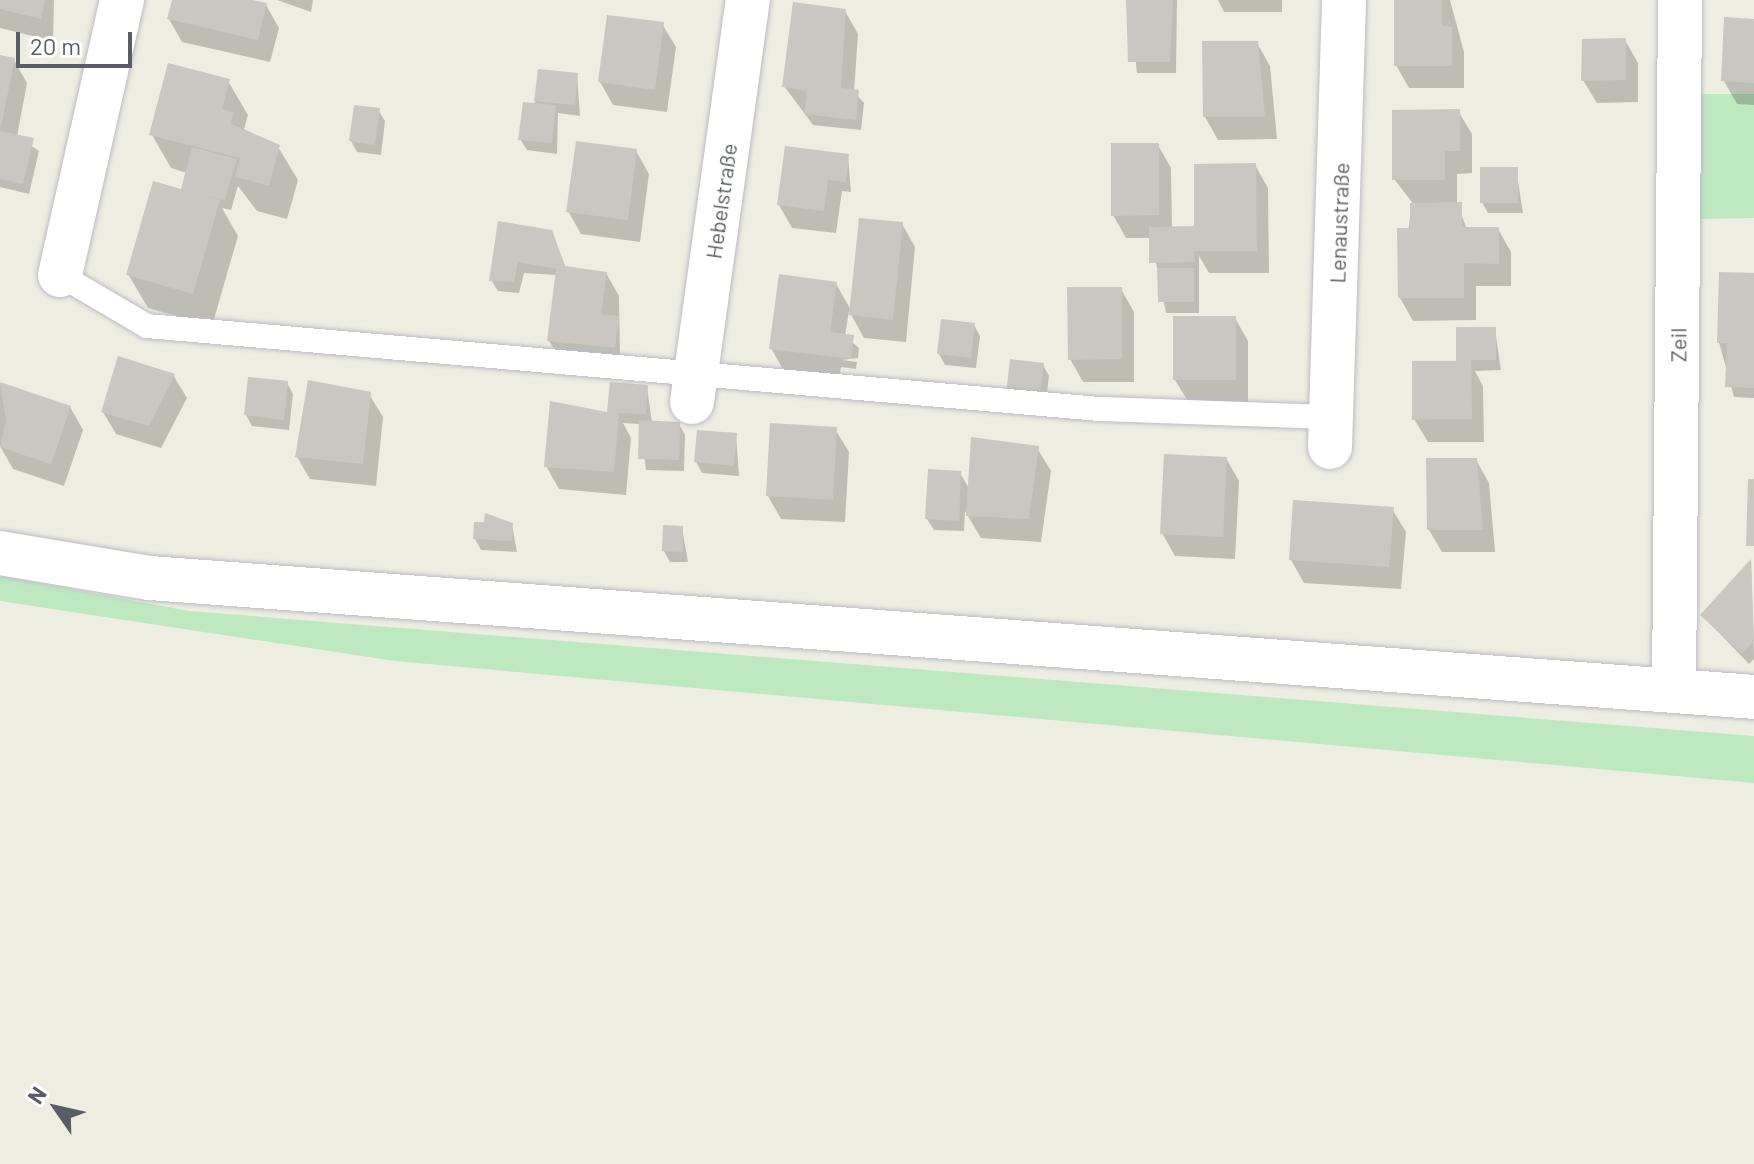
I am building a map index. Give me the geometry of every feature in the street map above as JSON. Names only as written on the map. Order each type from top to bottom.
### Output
[{"type":"street","points":[[60,275],[122,0]]},
{"type":"street","name":"Hebelstraße","points":[[694,389],[748,0]]},
{"type":"street","name":"Lenaustraße","points":[[1330,432],[1344,0]]},
{"type":"street","name":"Zeil","points":[[1674,690],[1680,0]]},
{"type":"street","points":[[0,553],[150,578],[1754,697]]},
{"type":"lane","points":[[60,275],[147,326],[694,389],[1100,409],[1330,432]]},
{"type":"green space","points":[[1700,94],[1754,94],[1754,218],[1697,219]]},
{"type":"green space","points":[[0,576],[189,611],[1754,736],[1754,783],[395,661],[0,601]]},
{"type":"building","points":[[0,0],[45,0],[41,19],[0,9]]},
{"type":"building","points":[[172,0],[253,0],[267,3],[258,40],[167,19]]},
{"type":"building","points":[[1126,0],[1173,0],[1170,62],[1128,62]]},
{"type":"building","points":[[1394,0],[1442,0],[1442,26],[1452,27],[1452,66],[1394,66]]},
{"type":"building","points":[[793,2],[846,9],[841,88],[859,90],[856,120],[804,114],[807,91],[782,87]]},
{"type":"building","points":[[607,15],[664,22],[655,90],[598,82]]},
{"type":"building","points":[[1724,17],[1754,19],[1754,83],[1721,81]]},
{"type":"building","points":[[1626,38],[1626,80],[1581,81],[1582,39]]},
{"type":"building","points":[[1202,41],[1258,41],[1265,117],[1203,117]]},
{"type":"building","points":[[0,55],[15,58],[1,127],[0,126]]},
{"type":"building","points":[[168,63],[230,79],[222,109],[233,112],[231,124],[280,145],[269,186],[235,177],[240,158],[149,135]]},
{"type":"building","points":[[538,69],[578,73],[575,105],[534,101]]},
{"type":"building","points":[[523,102],[556,105],[552,143],[518,140]]},
{"type":"building","points":[[354,105],[380,108],[375,145],[349,141]]},
{"type":"building","points":[[1460,109],[1460,151],[1445,151],[1445,180],[1392,180],[1392,110]]},
{"type":"building","points":[[0,131],[34,138],[23,184],[0,179]]},
{"type":"building","points":[[576,141],[637,149],[628,220],[566,212]]},
{"type":"building","points":[[1111,143],[1159,143],[1159,215],[1111,216]]},
{"type":"building","points":[[785,146],[849,154],[846,182],[828,180],[824,211],[777,205]]},
{"type":"building","points":[[192,147],[237,159],[225,200],[208,196],[220,200],[193,294],[126,275],[153,181],[181,189]]},
{"type":"building","points":[[1256,163],[1257,251],[1194,251],[1195,262],[1149,263],[1149,227],[1194,226],[1194,164]]},
{"type":"building","points":[[1480,167],[1518,167],[1518,203],[1480,203]]},
{"type":"building","points":[[1462,202],[1462,227],[1499,227],[1499,264],[1464,263],[1464,298],[1398,298],[1397,228],[1410,228],[1410,203]]},
{"type":"building","points":[[859,218],[903,222],[893,320],[849,315]]},
{"type":"building","points":[[498,221],[552,230],[565,266],[607,272],[601,314],[619,316],[615,348],[547,341],[556,269],[518,262],[514,282],[489,281]]},
{"type":"building","points":[[1157,268],[1194,268],[1194,302],[1158,302]]},
{"type":"building","points":[[1719,272],[1754,273],[1754,388],[1725,387],[1727,343],[1717,343]]},
{"type":"building","points":[[779,274],[837,282],[830,332],[854,335],[851,359],[769,349]]},
{"type":"building","points":[[1067,287],[1122,287],[1122,359],[1068,360]]},
{"type":"building","points":[[1173,316],[1236,316],[1236,380],[1173,380]]},
{"type":"building","points":[[941,319],[975,323],[971,358],[937,354]]},
{"type":"building","points":[[1456,327],[1496,327],[1496,360],[1471,360],[1472,419],[1412,420],[1412,361],[1456,361]]},
{"type":"building","points":[[118,356],[175,374],[149,426],[101,412]]},
{"type":"building","points":[[1010,359],[1044,363],[1040,398],[1006,395]]},
{"type":"building","points":[[248,377],[288,381],[284,420],[244,415]]},
{"type":"building","points":[[308,380],[371,392],[363,464],[295,457]]},
{"type":"building","points":[[0,382],[71,406],[51,464],[0,447],[6,421]]},
{"type":"building","points":[[610,382],[648,385],[646,414],[619,413],[614,472],[544,467],[550,401],[607,412]]},
{"type":"building","points":[[639,420],[680,422],[679,460],[638,459]]},
{"type":"building","points":[[770,423],[837,427],[833,500],[766,496]]},
{"type":"building","points":[[697,430],[737,433],[734,466],[694,462]]},
{"type":"building","points":[[971,437],[1039,446],[1029,519],[966,516]]},
{"type":"building","points":[[1164,454],[1227,457],[1223,537],[1160,534]]},
{"type":"building","points":[[1426,458],[1477,458],[1483,530],[1427,530]]},
{"type":"building","points":[[928,469],[961,471],[959,521],[925,519]]},
{"type":"building","points":[[1748,479],[1754,479],[1754,546],[1746,546]]},
{"type":"building","points":[[1293,500],[1394,507],[1389,567],[1289,560]]},
{"type":"building","points":[[485,513],[513,523],[512,541],[473,539],[474,522],[484,522]]},
{"type":"building","points":[[663,525],[683,526],[683,552],[662,551]]},
{"type":"building","points":[[1751,559],[1754,641],[1742,654],[1700,615]]}]
